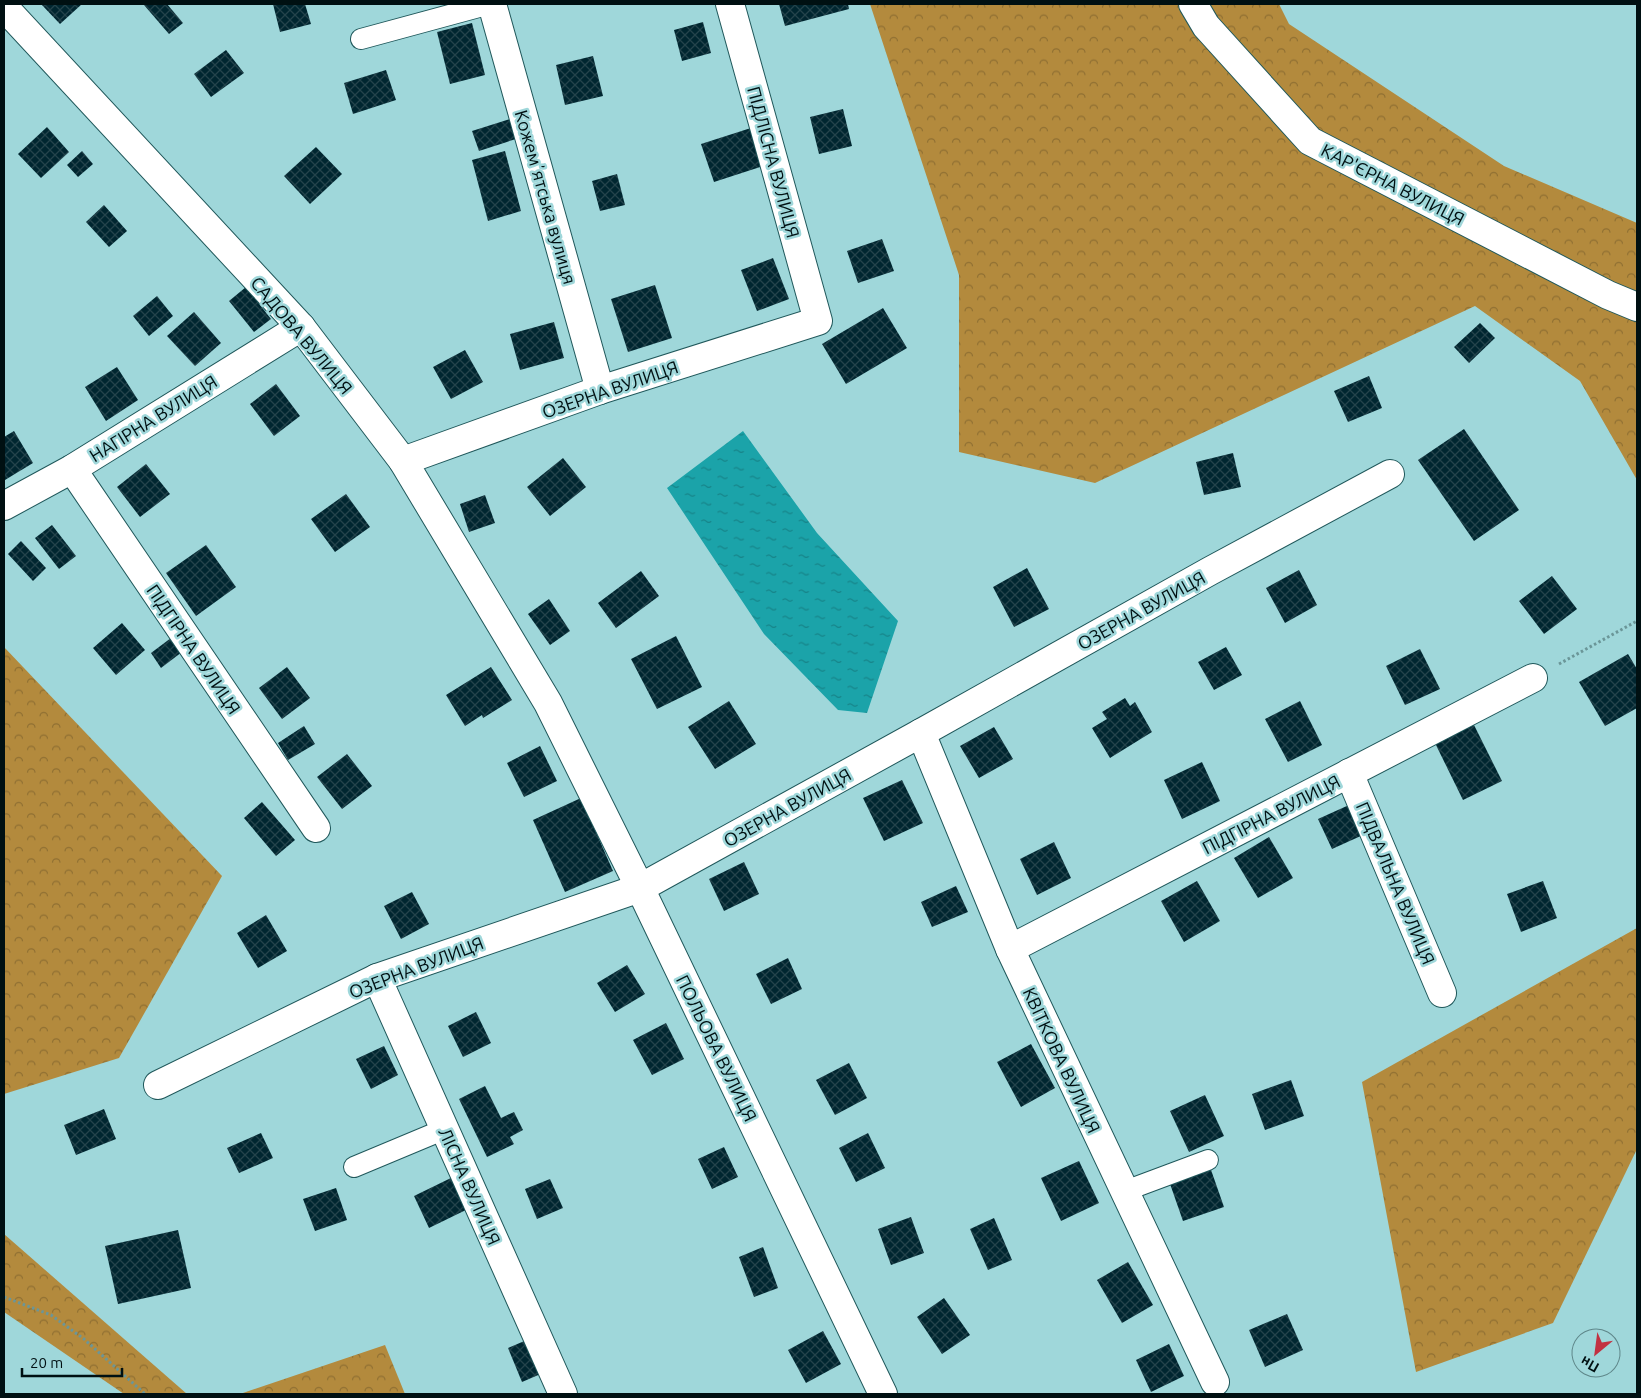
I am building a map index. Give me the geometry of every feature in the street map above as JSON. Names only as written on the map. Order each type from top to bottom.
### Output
[{"type":"street","name":"Кожемʼятська вулиця","points":[[491,4],[600,390]]},
{"type":"street","name":"ПІДЛІСНА ВУЛИЦЯ","points":[[730,4],[818,321]]},
{"type":"street","name":"КАР'ЄРНА ВУЛИЦЯ","points":[[1193,4],[1206,26],[1310,140],[1608,295],[1637,308]]},
{"type":"street","name":"САДОВА ВУЛИЦЯ","points":[[4,7],[300,327],[403,461],[548,703]]},
{"type":"street","name":"ОЗЕРНА ВУЛИЦЯ","points":[[403,461],[600,390],[818,321]]},
{"type":"street","name":"НАГІРНА ВУЛИЦЯ","points":[[4,506],[72,469],[300,327]]},
{"type":"street","name":"ПІДГІРНА ВУЛИЦЯ","points":[[72,469],[316,828]]},
{"type":"street","name":"ОЗЕРНА ВУЛИЦЯ","points":[[158,1085],[377,978],[640,888],[1210,571],[1390,474]]},
{"type":"street","name":"ПІДГІРНА ВУЛИЦЯ","points":[[1010,949],[1533,678]]},
{"type":"street","name":"ПОЛЬОВА ВУЛИЦЯ","points":[[548,703],[640,888],[883,1394]]},
{"type":"street","name":"КВІТКОВА ВУЛИЦЯ","points":[[921,733],[1010,949],[1215,1382]]},
{"type":"street","name":"ПІДВАЛЬНА ВУЛИЦЯ","points":[[1349,773],[1442,993]]},
{"type":"street","name":"ЛІСНА ВУЛИЦЯ","points":[[377,978],[563,1394]]},
{"type":"lane","points":[[361,39],[491,4]]},
{"type":"lane","points":[[354,1168],[445,1129]]},
{"type":"lane","points":[[1125,1191],[1208,1160]]},
{"type":"path","points":[[1533,678],[1637,621]]},
{"type":"path","points":[[4,1297],[51,1315],[84,1339],[145,1394]]},
{"type":"green space","points":[[870,4],[1279,4],[1289,24],[1504,166],[1637,223],[1637,480],[1580,381],[1475,306],[1095,483],[959,452],[959,275]]},
{"type":"green space","points":[[4,647],[222,876],[119,1058],[4,1094]]},
{"type":"green space","points":[[1637,928],[1637,1149],[1553,1323],[1416,1372],[1362,1082]]},
{"type":"green space","points":[[4,1234],[187,1394],[124,1394],[4,1312]]},
{"type":"green space","points":[[385,1345],[405,1394],[240,1394]]},
{"type":"water","points":[[743,431],[817,533],[898,621],[867,713],[838,710],[764,634],[667,488]]},
{"type":"building","points":[[41,4],[82,4],[60,24]]},
{"type":"building","points":[[145,4],[167,4],[183,23],[169,34]]},
{"type":"building","points":[[273,4],[305,4],[311,24],[280,32]]},
{"type":"building","points":[[779,4],[848,4],[849,9],[785,26]]},
{"type":"building","points":[[703,22],[711,53],[682,61],[674,30]]},
{"type":"building","points":[[472,23],[485,75],[450,84],[437,32]]},
{"type":"building","points":[[226,50],[244,73],[211,97],[194,74]]},
{"type":"building","points":[[593,56],[603,96],[565,105],[556,65]]},
{"type":"building","points":[[386,70],[396,100],[353,114],[344,83]]},
{"type":"building","points":[[843,109],[852,146],[819,154],[810,117]]},
{"type":"building","points":[[516,117],[522,137],[479,151],[472,131]]},
{"type":"building","points":[[47,127],[69,152],[41,178],[18,154]]},
{"type":"building","points":[[754,127],[766,165],[714,182],[701,144]]},
{"type":"building","points":[[316,147],[342,174],[310,204],[284,176]]},
{"type":"building","points":[[82,151],[93,164],[78,177],[67,165]]},
{"type":"building","points":[[505,151],[521,211],[488,221],[472,160]]},
{"type":"building","points":[[617,174],[625,205],[600,211],[592,181]]},
{"type":"building","points":[[104,205],[127,231],[109,247],[86,222]]},
{"type":"building","points":[[882,239],[894,271],[858,283],[847,251]]},
{"type":"building","points":[[773,258],[789,299],[757,311],[741,270]]},
{"type":"building","points":[[655,285],[672,338],[628,352],[611,299]]},
{"type":"building","points":[[246,287],[271,319],[254,332],[229,301]]},
{"type":"building","points":[[157,296],[173,316],[149,336],[133,316]]},
{"type":"building","points":[[883,308],[907,348],[846,384],[822,344]]},
{"type":"building","points":[[194,312],[221,343],[195,366],[167,336]]},
{"type":"building","points":[[554,322],[564,358],[520,370],[510,334]]},
{"type":"building","points":[[1480,323],[1495,338],[1469,363],[1454,347]]},
{"type":"building","points":[[465,350],[483,382],[451,399],[433,367]]},
{"type":"building","points":[[117,367],[138,400],[106,421],[85,387]]},
{"type":"building","points":[[1369,376],[1382,408],[1348,422],[1334,391]]},
{"type":"building","points":[[276,384],[300,416],[274,436],[250,404]]},
{"type":"building","points":[[1464,429],[1519,510],[1474,541],[1418,460]]},
{"type":"building","points":[[14,431],[33,463],[5,480],[4,437]]},
{"type":"building","points":[[1233,453],[1241,487],[1204,495],[1196,462]]},
{"type":"building","points":[[563,458],[586,487],[550,516],[527,487]]},
{"type":"building","points":[[146,464],[170,494],[140,517],[117,487]]},
{"type":"building","points":[[346,494],[370,527],[335,552],[311,519]]},
{"type":"building","points":[[485,495],[495,523],[469,532],[460,504]]},
{"type":"building","points":[[52,525],[76,556],[59,569],[35,538]]},
{"type":"building","points":[[21,541],[46,568],[33,581],[8,554]]},
{"type":"building","points":[[206,545],[236,587],[196,616],[166,573]]},
{"type":"building","points":[[1027,568],[1049,609],[1014,627],[993,587]]},
{"type":"building","points":[[1299,570],[1317,605],[1285,623],[1266,588]]},
{"type":"building","points":[[641,571],[659,596],[616,628],[598,603]]},
{"type":"building","points":[[1552,576],[1577,609],[1544,634],[1519,601]]},
{"type":"building","points":[[549,599],[570,631],[550,645],[528,614]]},
{"type":"building","points":[[122,623],[145,650],[116,675],[93,648]]},
{"type":"building","points":[[676,636],[702,687],[657,709],[631,659]]},
{"type":"building","points":[[171,638],[182,652],[161,668],[151,653]]},
{"type":"building","points":[[1226,647],[1242,675],[1214,690],[1198,662]]},
{"type":"building","points":[[1420,649],[1440,689],[1405,705],[1386,666]]},
{"type":"building","points":[[1628,654],[1637,669],[1637,708],[1605,726],[1579,682]]},
{"type":"building","points":[[287,667],[310,698],[282,719],[259,688]]},
{"type":"building","points":[[491,667],[512,700],[483,718],[482,715],[465,726],[446,695]]},
{"type":"building","points":[[1125,698],[1130,706],[1135,702],[1152,732],[1110,758],[1092,728],[1107,719],[1102,712]]},
{"type":"building","points":[[729,701],[756,744],[715,769],[688,727]]},
{"type":"building","points":[[1300,701],[1322,745],[1288,762],[1265,719]]},
{"type":"building","points":[[1474,725],[1502,781],[1463,800],[1435,743]]},
{"type":"building","points":[[304,726],[315,744],[288,760],[278,743]]},
{"type":"building","points":[[994,727],[1013,759],[979,778],[960,746]]},
{"type":"building","points":[[540,746],[557,781],[524,797],[507,763]]},
{"type":"building","points":[[347,754],[372,786],[342,809],[317,777]]},
{"type":"building","points":[[1202,762],[1220,801],[1182,819],[1164,780]]},
{"type":"building","points":[[902,780],[923,823],[884,841],[863,798]]},
{"type":"building","points":[[581,798],[613,871],[565,892],[533,820]]},
{"type":"building","points":[[262,802],[295,840],[276,856],[244,818]]},
{"type":"building","points":[[1349,805],[1363,835],[1332,849],[1318,819]]},
{"type":"building","points":[[1269,837],[1293,878],[1258,898],[1234,858]]},
{"type":"building","points":[[1054,842],[1071,878],[1037,895],[1020,859]]},
{"type":"building","points":[[744,862],[759,894],[724,911],[709,879]]},
{"type":"building","points":[[1197,881],[1220,921],[1184,942],[1161,901]]},
{"type":"building","points":[[1543,881],[1557,918],[1521,932],[1507,894]]},
{"type":"building","points":[[956,886],[968,912],[932,927],[921,902]]},
{"type":"building","points":[[412,892],[429,924],[401,939],[384,906]]},
{"type":"building","points":[[266,915],[287,951],[258,968],[237,933]]},
{"type":"building","points":[[788,958],[802,989],[771,1004],[756,974]]},
{"type":"building","points":[[627,965],[645,994],[615,1012],[597,983]]},
{"type":"building","points":[[476,1012],[491,1043],[463,1057],[448,1026]]},
{"type":"building","points":[[666,1023],[684,1059],[652,1075],[633,1040]]},
{"type":"building","points":[[1031,1044],[1055,1088],[1021,1107],[997,1062]]},
{"type":"building","points":[[384,1046],[398,1075],[371,1089],[356,1059]]},
{"type":"building","points":[[849,1063],[867,1098],[835,1115],[816,1080]]},
{"type":"building","points":[[1291,1080],[1304,1116],[1265,1130],[1252,1094]]},
{"type":"building","points":[[485,1086],[501,1118],[514,1112],[523,1130],[510,1137],[514,1144],[487,1157],[459,1099]]},
{"type":"building","points":[[1205,1095],[1224,1136],[1189,1152],[1170,1111]]},
{"type":"building","points":[[104,1109],[116,1139],[76,1155],[64,1125]]},
{"type":"building","points":[[261,1133],[273,1158],[239,1173],[227,1148]]},
{"type":"building","points":[[868,1133],[885,1168],[856,1182],[839,1148]]},
{"type":"building","points":[[724,1147],[738,1177],[712,1189],[698,1159]]},
{"type":"building","points":[[1079,1161],[1099,1203],[1061,1221],[1041,1178]]},
{"type":"building","points":[[1210,1167],[1224,1207],[1183,1221],[1169,1181]]},
{"type":"building","points":[[455,1176],[470,1208],[429,1228],[414,1196]]},
{"type":"building","points":[[550,1179],[563,1208],[537,1219],[525,1189]]},
{"type":"building","points":[[336,1188],[347,1220],[315,1231],[303,1199]]},
{"type":"building","points":[[911,1217],[924,1253],[891,1265],[878,1229]]},
{"type":"building","points":[[994,1218],[1012,1260],[988,1270],[970,1229]]},
{"type":"building","points":[[178,1230],[191,1288],[118,1304],[105,1246]]},
{"type":"building","points":[[763,1247],[778,1288],[754,1297],[739,1257]]},
{"type":"building","points":[[1128,1262],[1153,1305],[1122,1323],[1097,1280]]},
{"type":"building","points":[[944,1298],[970,1335],[942,1354],[917,1317]]},
{"type":"building","points":[[1287,1314],[1303,1350],[1265,1367],[1249,1330]]},
{"type":"building","points":[[823,1331],[841,1364],[806,1383],[788,1350]]},
{"type":"building","points":[[529,1339],[543,1373],[522,1382],[508,1348]]},
{"type":"building","points":[[1169,1344],[1184,1376],[1151,1392],[1136,1360]]}]
